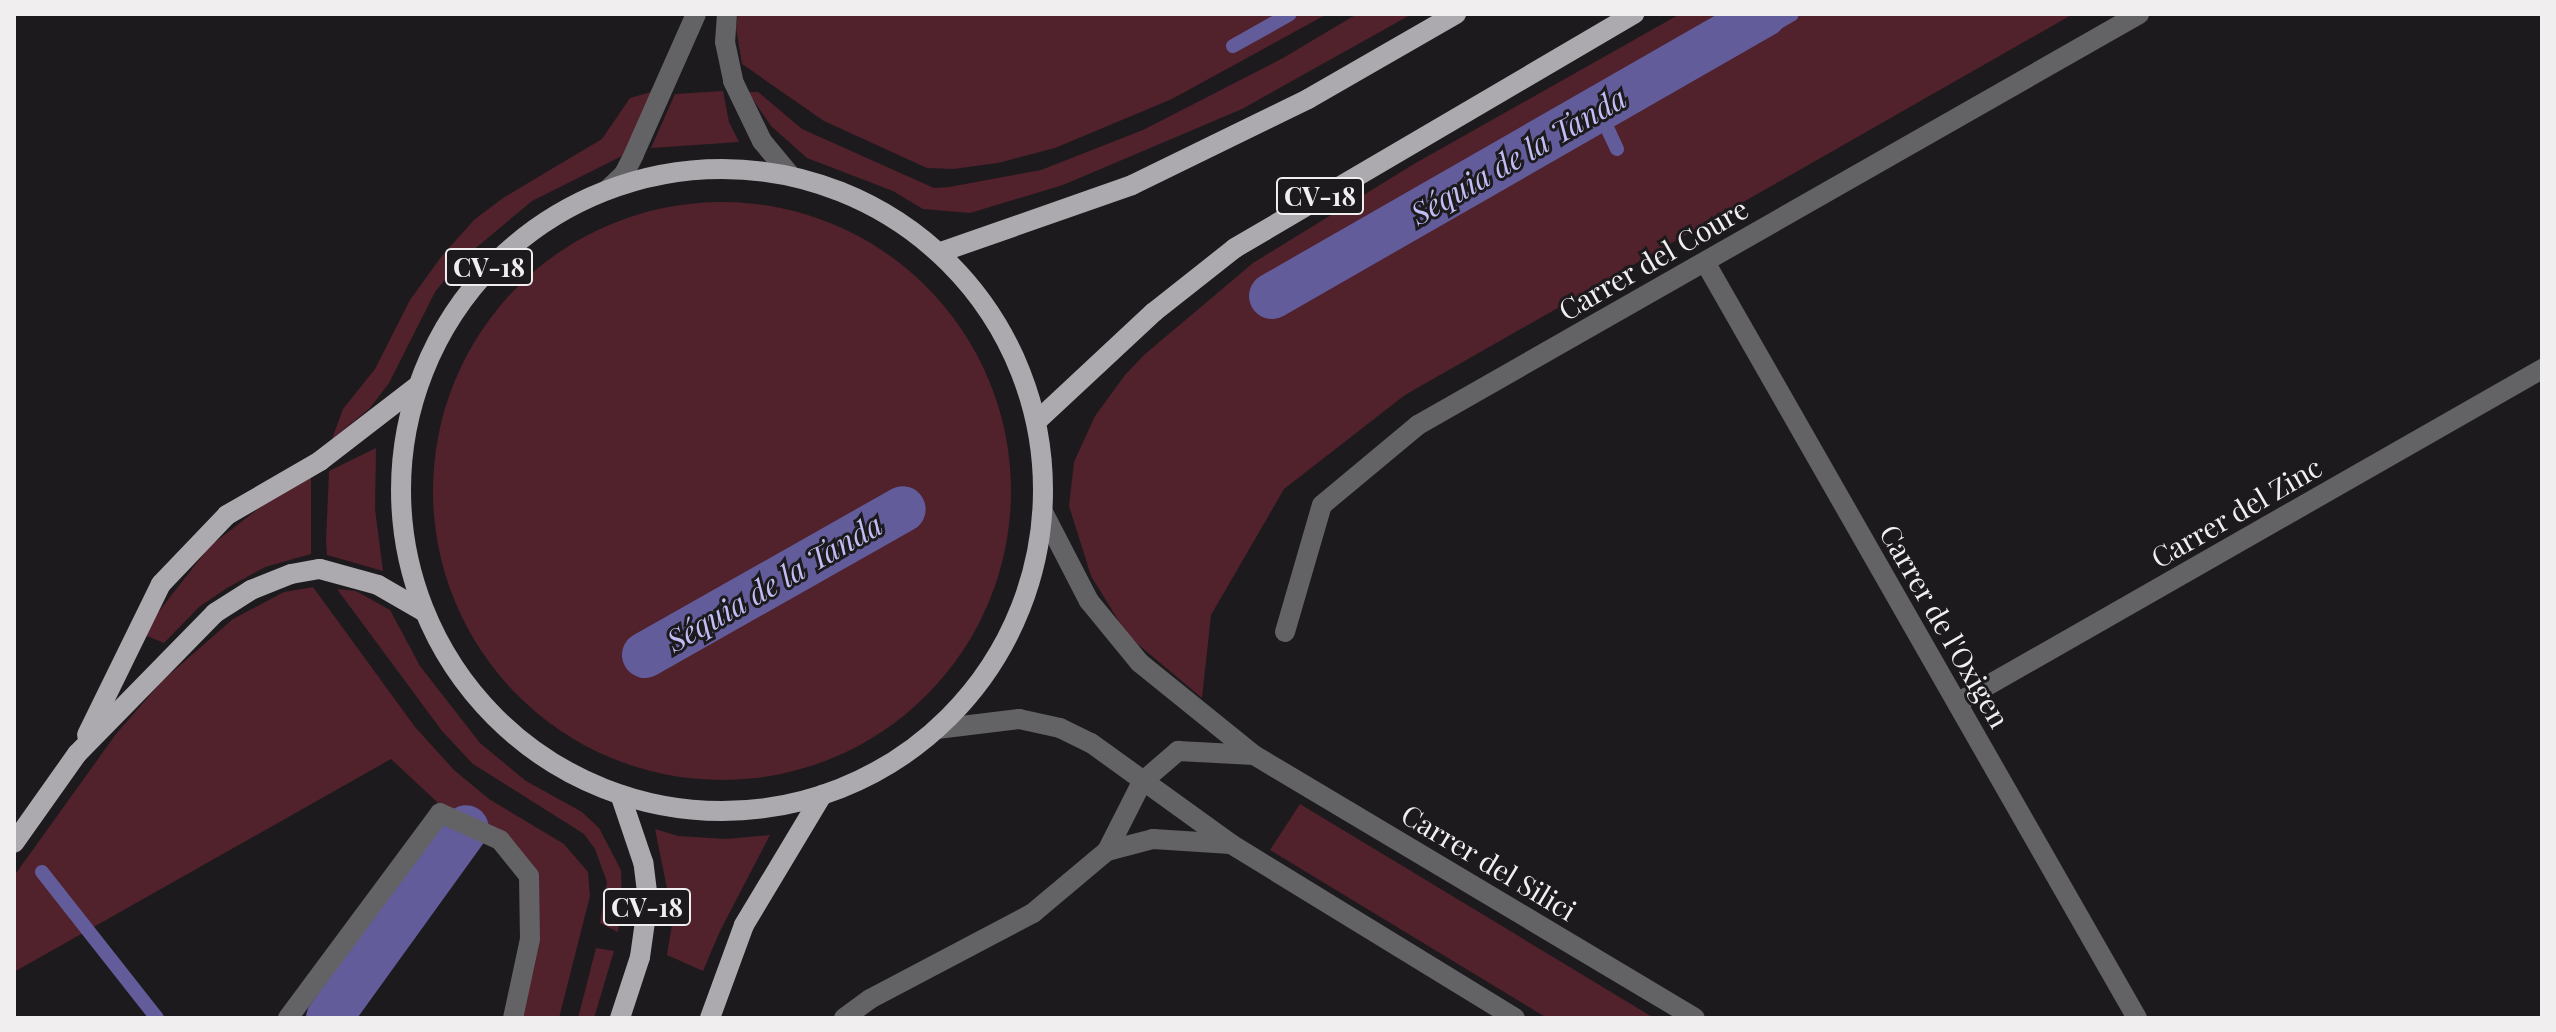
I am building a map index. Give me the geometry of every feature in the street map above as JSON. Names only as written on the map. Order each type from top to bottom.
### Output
[{"type":"main road","points":[[941,252],[1132,185],[1308,99],[1456,14]]},
{"type":"main road","name":"CV-18","points":[[1037,421],[1154,312],[1235,248],[1361,171],[1634,14]]},
{"type":"main road","name":"CV-18","points":[[741,169],[790,175],[869,204],[941,252],[976,292],[1002,332],[1024,380],[1037,421],[1042,465],[1043,512],[1027,590],[1011,631],[980,684],[937,729],[868,777],[822,795],[727,810],[669,808],[621,797],[577,779],[514,735],[473,693],[423,611],[407,547],[402,497],[416,387],[445,329],[489,267],[527,234],[578,202],[657,175],[694,170],[741,169]]},
{"type":"main road","points":[[14,843],[77,754],[161,584],[227,515],[320,461],[416,387]]},
{"type":"main road","points":[[77,754],[215,613],[251,590],[291,574],[320,569],[378,585],[423,611]]},
{"type":"main road","points":[[710,1018],[744,925],[822,795]]},
{"type":"main road","name":"CV-18","points":[[620,1018],[640,957],[648,900],[643,862],[621,797]]},
{"type":"street","points":[[607,190],[624,174],[696,14]]},
{"type":"street","points":[[727,14],[725,42],[733,81],[762,141],[790,175]]},
{"type":"street","name":"Carrer del Coure","points":[[1285,632],[1322,505],[1418,425],[2139,14]]},
{"type":"street","name":"Carrer de l'Oxigen","points":[[1705,262],[2137,1018]]},
{"type":"street","name":"Carrer del Zinc","points":[[1957,703],[2542,369]]},
{"type":"street","name":"Carrer del Silici","points":[[1043,512],[1089,601],[1140,663],[1254,755],[1695,1018]]},
{"type":"street","points":[[937,729],[1019,719],[1060,728],[1091,743],[1231,844],[1515,1018]]},
{"type":"street","name":"Carrer del Silici","points":[[1142,782],[1178,751],[1254,755]]},
{"type":"street","points":[[1107,851],[1142,782]]},
{"type":"street","points":[[288,1018],[440,813],[500,840],[529,876],[530,939],[513,1018]]},
{"type":"street","points":[[844,1018],[870,999],[1015,925],[1107,851],[1153,839],[1231,844]]},
{"type":"shaded area","points":[[738,14],[1327,14],[1172,99],[1055,148],[998,163],[953,169],[927,168],[824,121],[742,64],[736,28]]},
{"type":"shaded area","points":[[1357,14],[1412,14],[1242,109],[1063,185],[970,213],[923,209],[893,191],[807,158],[771,126],[748,92],[758,92],[802,129],[934,188],[949,187],[1041,170],[1143,130],[1283,58]]},
{"type":"shaded area","points":[[1680,14],[2073,14],[1405,395],[1284,489],[1211,615],[1202,698],[1128,636],[1091,576],[1069,506],[1074,462],[1095,416],[1144,355],[1253,263],[1414,164]]},
{"type":"shaded area","points":[[655,91],[622,156],[532,201],[459,262],[435,292],[389,383],[370,408],[332,439],[343,409],[375,369],[410,300],[441,257],[474,220],[503,198],[602,139],[630,98]]},
{"type":"shaded area","points":[[723,91],[729,122],[739,142],[651,148],[675,94]]},
{"type":"shaded area","points":[[722,202],[778,207],[833,224],[883,250],[927,286],[963,330],[989,380],[1006,435],[1011,491],[1006,547],[989,602],[963,652],[927,696],[883,732],[833,758],[778,775],[722,780],[666,775],[611,758],[561,732],[517,696],[481,652],[455,602],[438,547],[433,491],[438,435],[455,380],[481,330],[517,286],[561,250],[611,224],[666,207]]},
{"type":"shaded area","points":[[376,448],[375,509],[383,571],[327,555],[326,541],[329,471]]},
{"type":"shaded area","points":[[311,477],[311,554],[265,567],[227,588],[199,607],[164,643],[147,636],[149,624],[210,546],[272,498]]},
{"type":"shaded area","points":[[313,587],[415,727],[454,770],[489,799],[564,844],[588,872],[590,896],[559,1018],[517,1018],[533,876],[503,840],[440,811],[437,802],[391,759],[14,972],[14,876],[116,734],[163,680],[233,619],[284,592]]},
{"type":"shaded area","points":[[337,589],[356,591],[390,610],[420,666],[480,743],[526,781],[582,812],[599,828],[621,870],[618,932],[600,923],[607,882],[595,849],[584,834],[473,764],[442,731]]},
{"type":"shaded area","points":[[1300,804],[1654,1018],[1547,1018],[1270,850]]},
{"type":"shaded area","points":[[655,829],[678,836],[726,839],[770,835],[720,931],[703,971],[667,955],[673,918]]},
{"type":"shaded area","points":[[596,948],[614,951],[594,1018],[578,1018]]},
{"type":"waterway","points":[[1233,46],[1290,14]]},
{"type":"waterway","name":"Séquia de la Tanda","points":[[1272,296],[1764,14]]},
{"type":"waterway","points":[[1617,149],[1605,123],[1792,14]]},
{"type":"waterway","name":"Séquia de la Tanda","points":[[645,655],[903,509]]},
{"type":"waterway","name":"Séquia de la Tanda","points":[[329,1018],[466,828]]},
{"type":"waterway","points":[[42,872],[157,1018]]}]
